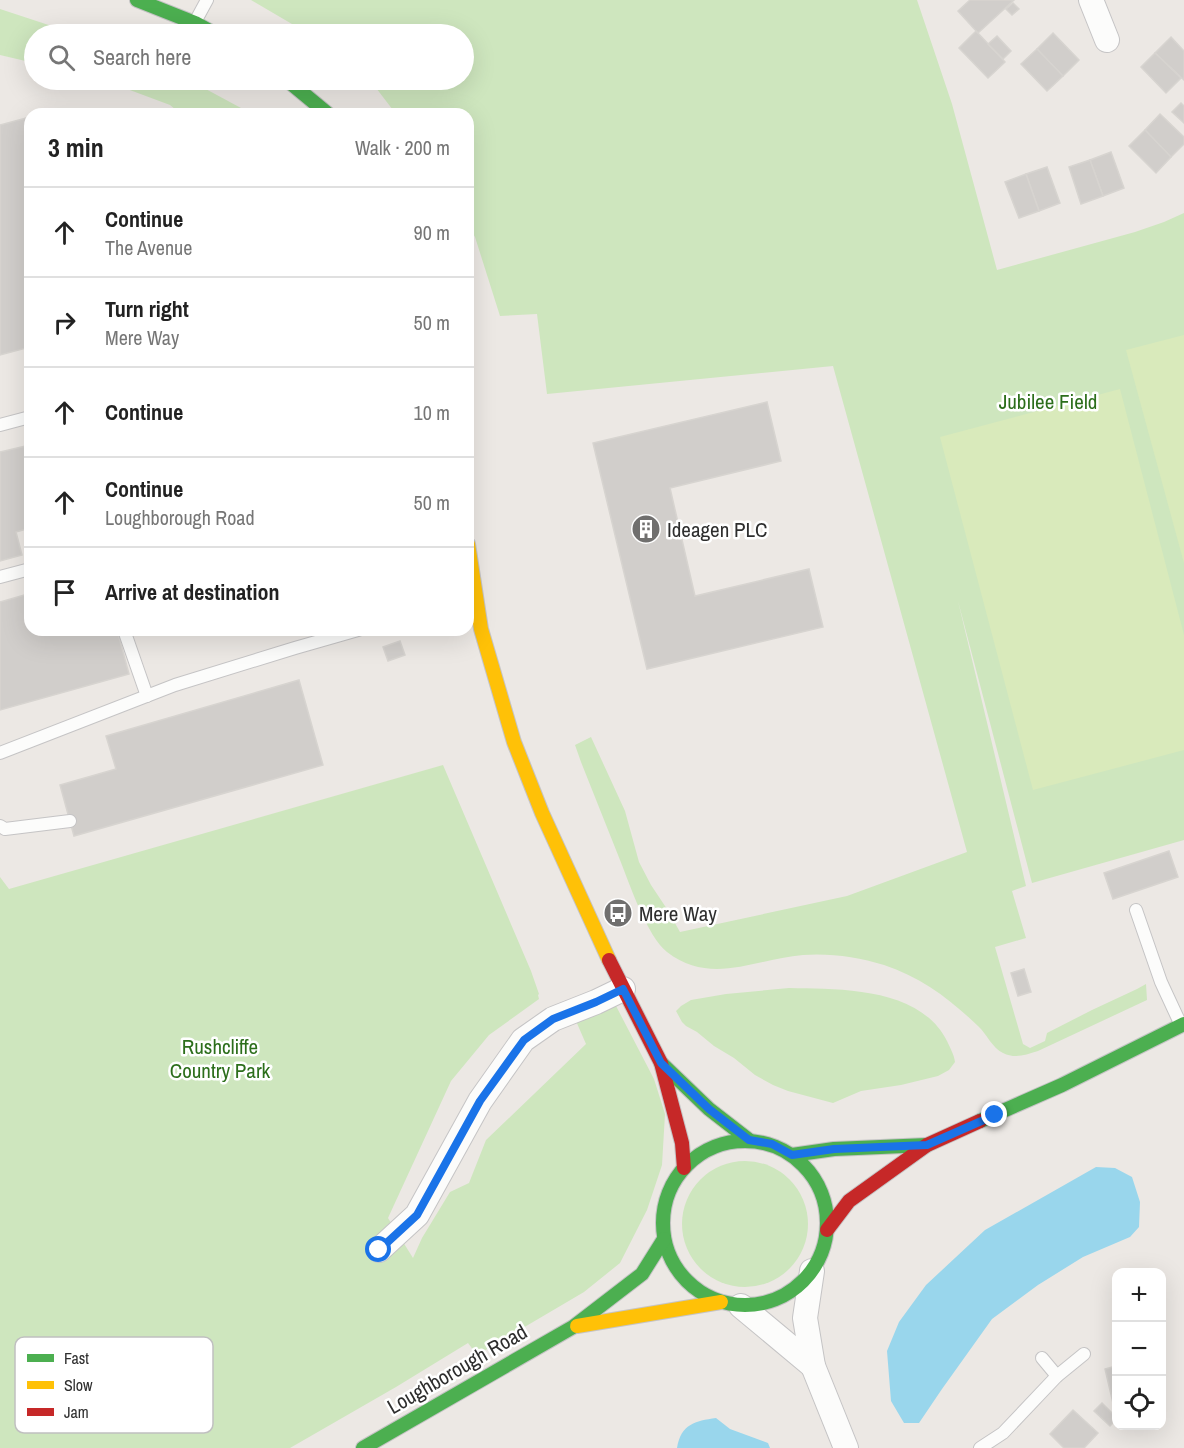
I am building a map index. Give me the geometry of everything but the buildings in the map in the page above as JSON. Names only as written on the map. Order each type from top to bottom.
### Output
[{"type":"main road","points":[[137,0],[195,23]]},
{"type":"main road","points":[[299,90],[321,108]]},
{"type":"main road","points":[[474,602],[514,742],[542,813],[623,989],[661,1063],[682,1143],[684,1168]]},
{"type":"main road","points":[[827,1230],[849,1201],[927,1145],[1062,1085],[1183,1025]]},
{"type":"main road","points":[[661,1063],[709,1109],[749,1140]]},
{"type":"main road","points":[[749,1140],[772,1144],[792,1155],[814,1177],[826,1206],[827,1230],[821,1255],[812,1271],[793,1291],[768,1302],[731,1304],[695,1289],[675,1267],[664,1239],[663,1214],[670,1189],[684,1168],[702,1152],[725,1142],[749,1140]]},
{"type":"main road","points":[[792,1155],[834,1149],[927,1145]]},
{"type":"main road","name":"Loughborough Road","points":[[363,1448],[573,1327],[642,1274],[664,1239]]},
{"type":"main road","name":"Loughborough Road","points":[[573,1327],[731,1304]]},
{"type":"street","points":[[1097,2],[1107,40]]},
{"type":"street","points":[[379,1250],[417,1215],[480,1101],[524,1040],[553,1019],[623,989]]},
{"type":"street","points":[[812,1271],[805,1318],[813,1366],[846,1448]]},
{"type":"street","points":[[731,1304],[813,1366]]},
{"type":"lane","points":[[195,23],[207,0]]},
{"type":"lane","points":[[0,425],[24,419]]},
{"type":"lane","points":[[0,577],[24,571]]},
{"type":"lane","points":[[126,636],[147,696]]},
{"type":"lane","points":[[0,753],[175,686],[334,636]]},
{"type":"lane","points":[[0,826],[5,829],[70,821]]},
{"type":"lane","points":[[1136,910],[1161,982],[1183,1025]]},
{"type":"lane","points":[[980,1448],[1003,1433],[1057,1376],[1084,1354]]},
{"type":"lane","points":[[1042,1358],[1057,1376]]},
{"type":"green space","name":"Jubilee Field","points":[[251,0],[917,0],[952,104],[997,270],[1135,232],[1184,213],[1184,840],[1032,883],[958,601],[1026,886],[1012,891],[1026,938],[995,947],[1023,1044],[1030,1048],[1045,1041],[1047,1033],[1146,984],[1147,1000],[1038,1051],[1012,1056],[999,1051],[978,1026],[935,990],[884,965],[844,956],[803,955],[717,969],[684,962],[667,952],[653,934],[634,896],[581,762],[575,745],[591,737],[625,811],[639,862],[680,932],[847,896],[967,852],[833,366],[547,394],[537,314],[500,316],[474,235],[474,108],[391,108],[378,90],[474,90],[474,24],[292,24]]},
{"type":"green space","points":[[0,9],[46,24],[24,24],[24,61],[0,55]]},
{"type":"green space","points":[[130,90],[208,90],[241,108],[174,108]]},
{"type":"green space","points":[[1184,335],[1184,563],[1126,350]]},
{"type":"green space","points":[[1120,389],[1184,635],[1184,750],[1033,790],[940,437]]},
{"type":"green space","name":"Rushcliffe Country Park","points":[[443,765],[531,971],[539,999],[489,1035],[451,1081],[388,1218],[413,1258],[422,1238],[450,1192],[469,1183],[486,1140],[586,1044],[576,1021],[615,1004],[654,1079],[665,1114],[662,1165],[647,1210],[620,1263],[584,1292],[477,1355],[468,1343],[290,1448],[0,1448],[0,877],[9,889]]},
{"type":"green space","points":[[789,988],[854,991],[899,1001],[918,1010],[935,1023],[947,1041],[955,1062],[949,1070],[938,1076],[861,1091],[833,1103],[788,1091],[755,1075],[686,1026],[676,1011],[691,1000]]},
{"type":"green space","points":[[745,1161],[769,1166],[790,1179],[803,1200],[808,1224],[803,1248],[790,1269],[769,1282],[745,1287],[721,1282],[700,1269],[687,1248],[682,1224],[687,1200],[700,1179],[721,1166]]},
{"type":"water","points":[[1096,1167],[1115,1168],[1132,1177],[1140,1202],[1139,1227],[1130,1237],[1083,1257],[1038,1285],[992,1319],[919,1423],[904,1423],[891,1401],[887,1351],[899,1322],[926,1285],[985,1230]]},
{"type":"water","points":[[716,1418],[730,1429],[768,1443],[770,1448],[677,1448],[682,1434],[690,1425]]},
{"type":"traffic: fast","points":[[137,0],[197,24]]},
{"type":"traffic: fast","points":[[299,90],[321,108]]},
{"type":"traffic: fast","points":[[980,1121],[1062,1085],[1184,1024]]},
{"type":"traffic: fast","points":[[661,1063],[709,1109],[749,1140]]},
{"type":"traffic: fast","points":[[745,1141],[761,1142],[776,1147],[803,1165],[821,1192],[826,1207],[827,1223],[826,1239],[821,1254],[803,1281],[776,1299],[761,1304],[745,1305],[729,1304],[714,1299],[687,1281],[669,1254],[664,1239],[663,1223],[664,1207],[669,1192],[687,1165],[714,1147],[729,1142],[745,1141]]},
{"type":"traffic: fast","points":[[792,1155],[834,1149],[927,1145]]},
{"type":"traffic: fast","points":[[363,1448],[573,1327],[642,1274],[664,1239]]},
{"type":"traffic: slow","points":[[474,583],[481,629],[514,742],[542,813],[609,960]]},
{"type":"traffic: slow","points":[[577,1326],[721,1302]]},
{"type":"traffic: jam","points":[[609,960],[661,1063],[682,1143],[684,1168]]},
{"type":"traffic: jam","points":[[827,1230],[849,1201],[927,1145],[980,1121]]},
{"type":"place","name":"Ideagen PLC","points":[[646,529]]},
{"type":"place","name":"Mere Way","points":[[618,913]]},
{"type":"route","points":[[379,1250],[417,1215],[480,1101],[524,1040],[553,1019],[623,989],[661,1063],[709,1109],[749,1140],[772,1144],[792,1155],[834,1149],[927,1145],[995,1115]]}]
